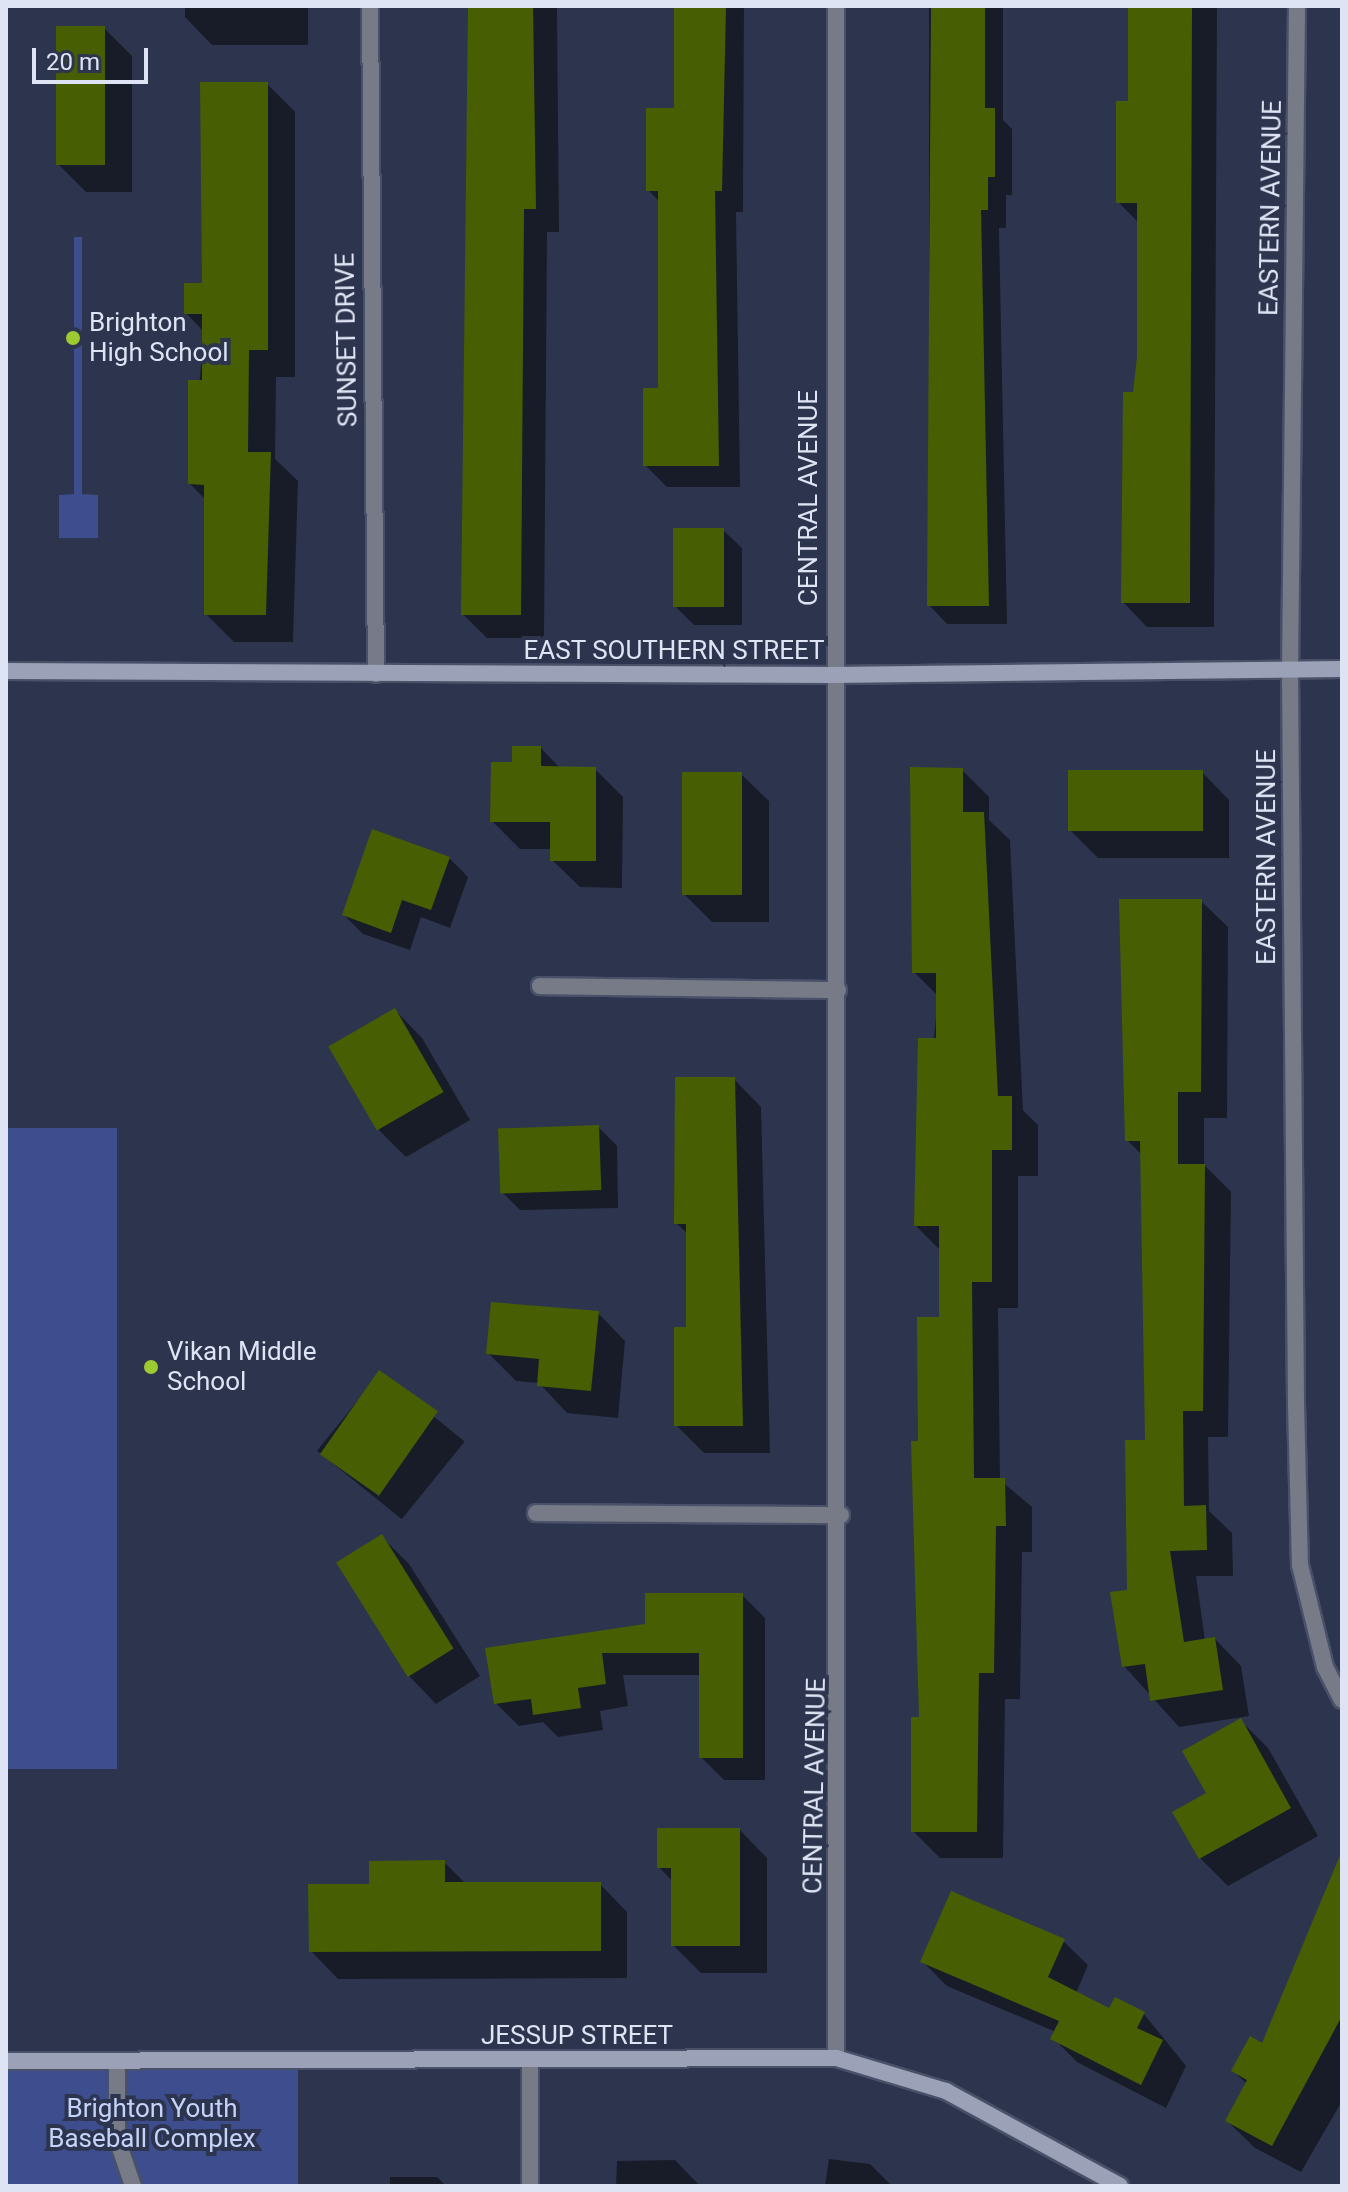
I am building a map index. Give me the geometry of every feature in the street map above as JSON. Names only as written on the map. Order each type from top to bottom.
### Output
[{"type":"street","name":"SUNSET DRIVE","points":[[370,6],[376,674]]},
{"type":"street","name":"CENTRAL AVENUE","points":[[836,6],[831,675],[838,990],[841,1515],[836,2058]]},
{"type":"street","name":"EASTERN AVENUE","points":[[1297,6],[1290,670],[1300,1565],[1325,1667],[1342,1700]]},
{"type":"street","name":"EAST SOUTHERN STREET","points":[[6,671],[831,675],[1342,669]]},
{"type":"street","points":[[540,986],[838,990]]},
{"type":"street","points":[[536,1513],[841,1515]]},
{"type":"street","name":"JESSUP STREET","points":[[6,2061],[836,2058],[946,2091],[1120,2186]]},
{"type":"street","points":[[530,2060],[530,2186]]},
{"type":"street","points":[[117,2062],[117,2139],[133,2186]]},
{"type":"green space","points":[[74,237],[82,237],[82,494],[98,495],[98,538],[59,538],[59,495],[74,494]]},
{"type":"green space","points":[[6,1128],[117,1128],[117,1769],[6,1769]]},
{"type":"green space","name":"Brighton Youth Baseball Complex","points":[[6,2061],[298,2061],[298,2186],[6,2186]]},
{"type":"building","points":[[468,6],[533,6],[536,209],[524,209],[521,615],[461,615]]},
{"type":"building","points":[[674,6],[726,6],[722,191],[715,191],[719,466],[643,466],[643,388],[658,388],[658,191],[646,191],[646,108],[674,108]]},
{"type":"building","points":[[931,6],[985,6],[985,108],[995,108],[995,177],[988,177],[988,210],[981,210],[989,606],[927,606]]},
{"type":"building","points":[[1128,6],[1192,6],[1190,603],[1121,603],[1123,392],[1133,392],[1137,357],[1137,203],[1116,203],[1116,101],[1128,101]]},
{"type":"building","points":[[56,26],[105,26],[105,165],[56,165]]},
{"type":"building","points":[[200,82],[268,82],[268,350],[249,350],[248,452],[271,452],[266,615],[204,615],[204,485],[188,484],[188,380],[202,380],[202,314],[184,314],[184,283],[202,283]]},
{"type":"building","points":[[673,528],[724,528],[724,607],[673,607]]},
{"type":"building","points":[[512,746],[541,746],[541,766],[596,767],[596,861],[550,861],[550,822],[490,822],[491,762],[512,762]]},
{"type":"building","points":[[910,767],[963,768],[963,812],[984,812],[998,1096],[1012,1096],[1012,1150],[992,1150],[992,1282],[972,1282],[974,1478],[1005,1478],[1006,1526],[996,1526],[994,1673],[979,1673],[977,1832],[911,1832],[911,1717],[919,1717],[911,1441],[918,1441],[917,1317],[939,1317],[939,1226],[914,1226],[918,1038],[936,1038],[936,973],[912,973]]},
{"type":"building","points":[[1068,770],[1203,770],[1203,831],[1068,831]]},
{"type":"building","points":[[682,772],[742,772],[742,895],[682,895]]},
{"type":"building","points":[[372,829],[450,857],[431,910],[402,900],[391,933],[342,915]]},
{"type":"building","points":[[1119,899],[1202,899],[1201,1092],[1178,1092],[1178,1164],[1205,1164],[1203,1411],[1183,1411],[1184,1506],[1206,1505],[1207,1550],[1170,1551],[1184,1642],[1215,1637],[1223,1690],[1150,1701],[1145,1664],[1122,1667],[1110,1592],[1127,1590],[1125,1440],[1145,1440],[1140,1141],[1125,1141]]},
{"type":"building","points":[[395,1008],[444,1092],[377,1131],[328,1046]]},
{"type":"building","points":[[675,1077],[735,1077],[743,1426],[674,1426],[674,1327],[686,1327],[686,1224],[674,1224]]},
{"type":"building","points":[[599,1125],[601,1190],[500,1193],[498,1129]]},
{"type":"building","points":[[491,1302],[599,1311],[591,1391],[537,1386],[539,1359],[486,1354]]},
{"type":"building","points":[[379,1370],[438,1411],[379,1496],[320,1454]]},
{"type":"building","points":[[382,1534],[454,1648],[408,1677],[336,1563]]},
{"type":"building","points":[[645,1593],[743,1593],[743,1758],[699,1758],[699,1653],[602,1653],[606,1684],[578,1688],[581,1708],[533,1715],[531,1699],[494,1704],[485,1648],[645,1624]]},
{"type":"building","points":[[1241,1718],[1291,1808],[1199,1859],[1172,1812],[1206,1793],[1182,1751]]},
{"type":"building","points":[[657,1828],[740,1828],[740,1946],[671,1946],[671,1868],[657,1868]]},
{"type":"building","points":[[1341,1853],[1342,2016],[1272,2146],[1225,2121],[1247,2080],[1231,2071],[1250,2036],[1262,2043]]},
{"type":"building","points":[[445,1860],[445,1882],[601,1882],[601,1951],[309,1952],[308,1884],[369,1884],[369,1861]]},
{"type":"building","points":[[951,1891],[1065,1939],[1048,1977],[1109,2008],[1115,1997],[1145,2012],[1137,2028],[1163,2040],[1141,2085],[1050,2039],[1059,2021],[920,1962]]},
{"type":"place","name":"Brighton High School","points":[[73,338]]},
{"type":"place","name":"Vikan Middle School","points":[[151,1367]]}]
